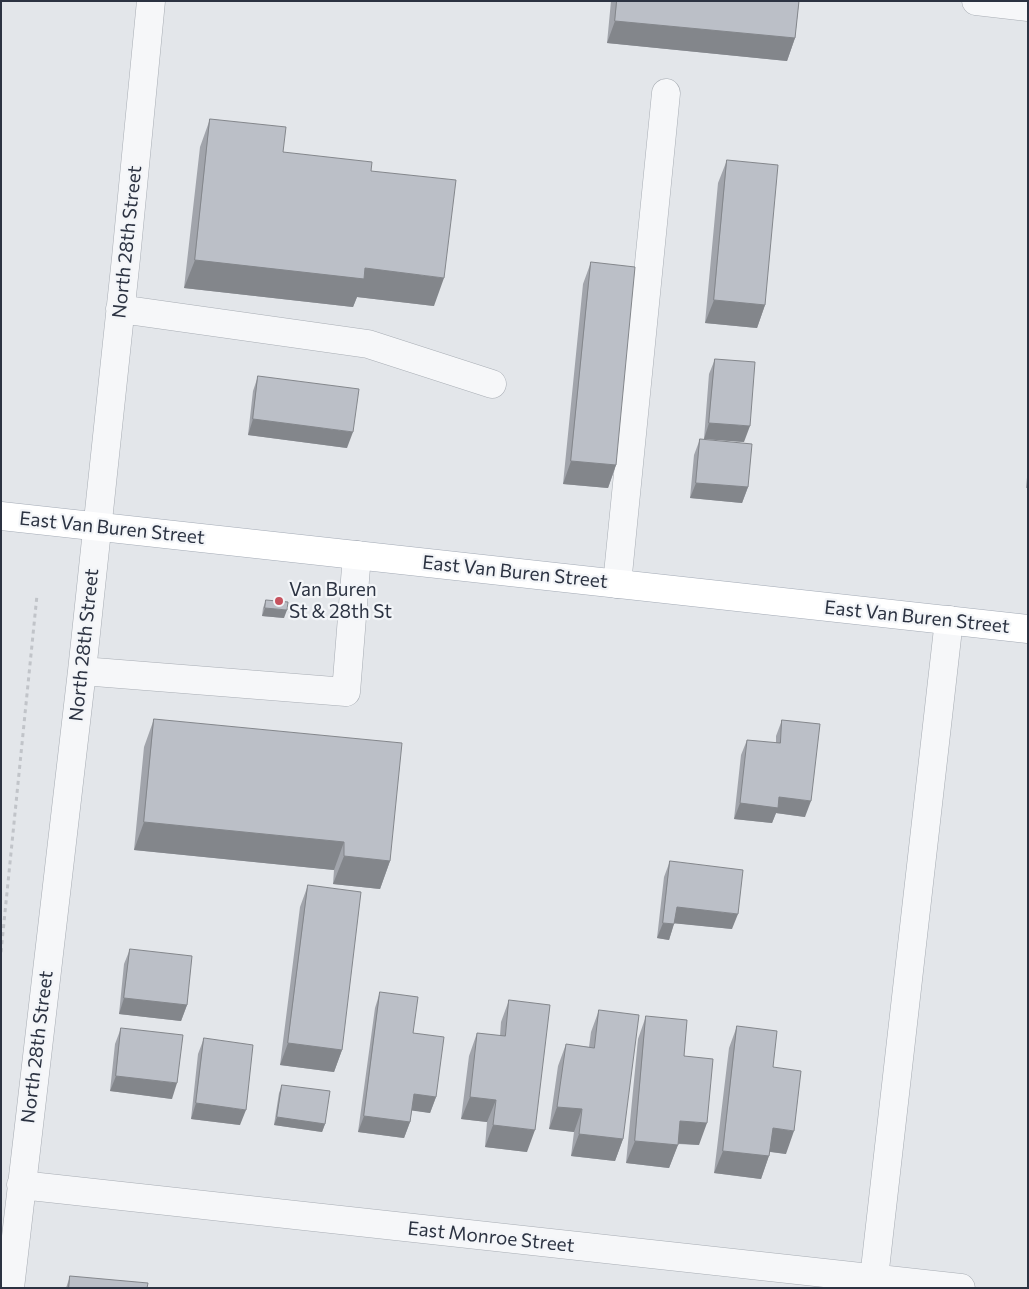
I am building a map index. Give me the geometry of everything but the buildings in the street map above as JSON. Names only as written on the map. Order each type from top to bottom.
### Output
[{"type":"main road","name":"East Van Buren Street","points":[[1,516],[1028,629]]},
{"type":"street","name":"North 28th Street","points":[[10,1288],[82,671],[151,1]]},
{"type":"street","points":[[976,1],[1028,7]]},
{"type":"street","points":[[617,584],[666,93]]},
{"type":"street","points":[[120,309],[368,344],[492,384]]},
{"type":"street","points":[[82,671],[346,692],[357,555]]},
{"type":"street","points":[[874,1278],[949,620]]},
{"type":"street","name":"East Monroe Street","points":[[21,1186],[961,1288]]},
{"type":"path","points":[[1,952],[37,595]]},
{"type":"place","name":"Van Buren St & 28th St","points":[[279,601]]}]
